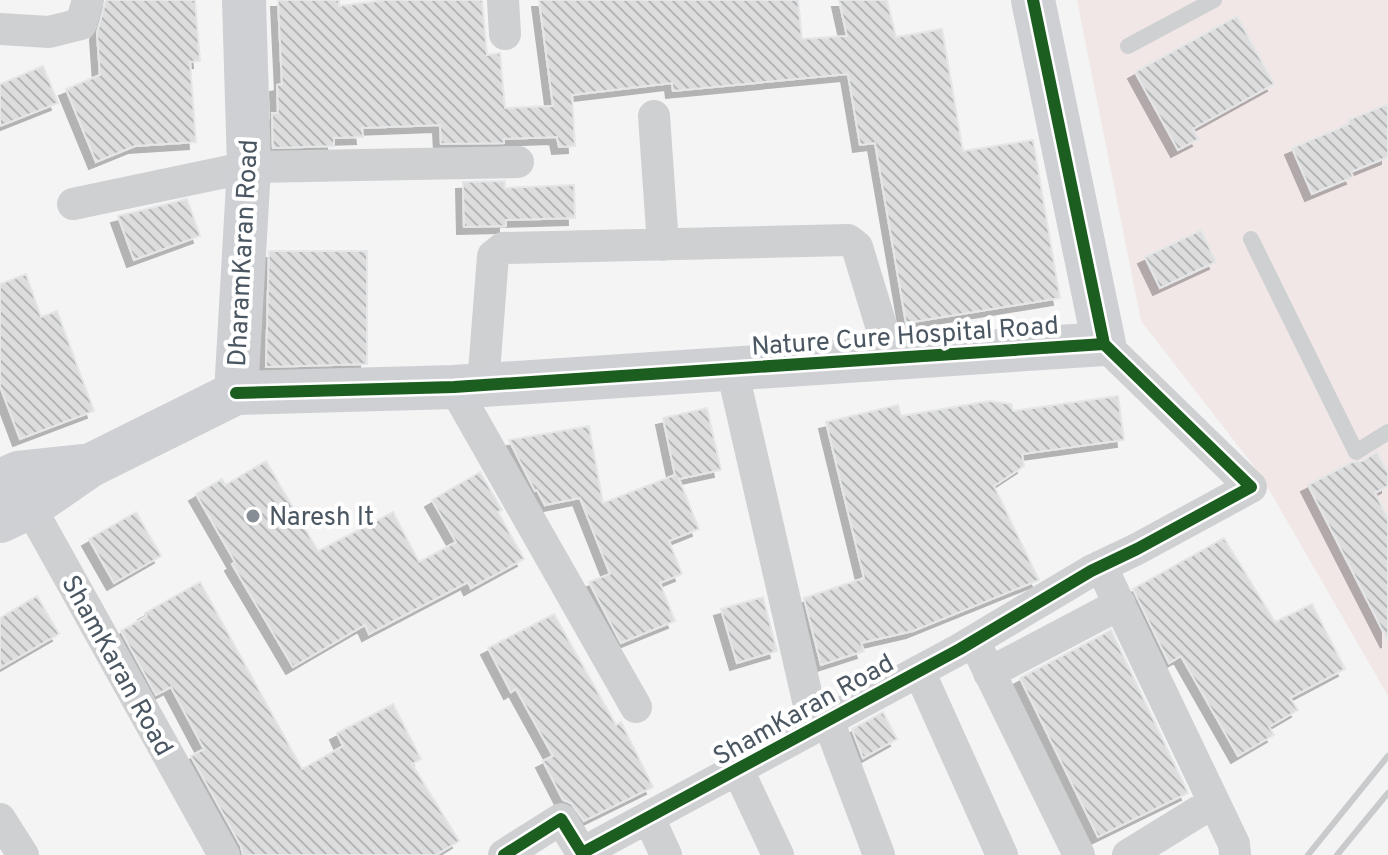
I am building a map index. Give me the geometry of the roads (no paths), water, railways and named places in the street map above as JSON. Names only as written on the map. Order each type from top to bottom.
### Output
[{"type":"street","points":[[0,29],[49,32],[81,24],[88,0]]},
{"type":"street","name":"DharamKaran Road","points":[[12,496],[91,465],[236,393],[249,167],[244,0]]},
{"type":"street","points":[[503,0],[505,34]]},
{"type":"street","name":"Nature Cure Hospital Road","points":[[236,393],[468,386],[1104,344],[1033,0]]},
{"type":"street","points":[[654,116],[663,245]]},
{"type":"street","points":[[73,204],[249,167],[518,162]]},
{"type":"street","points":[[636,707],[468,386],[492,261],[497,251],[503,248],[848,240],[857,247],[891,358]]},
{"type":"street","name":"ShamKaran Road","points":[[504,855],[536,846],[561,819],[582,853],[974,641],[1101,566],[1251,487],[1104,344]]},
{"type":"street","points":[[732,369],[821,724],[879,855]]},
{"type":"street","name":"ShamKaran Road","points":[[12,496],[224,855]]},
{"type":"street","points":[[1101,566],[1234,844],[1235,855]]},
{"type":"street","points":[[989,673],[1120,604]]},
{"type":"street","points":[[974,641],[1079,855]]},
{"type":"street","points":[[919,671],[1002,855]]},
{"type":"street","points":[[738,770],[778,855]]},
{"type":"street","points":[[1128,855],[1214,802]]},
{"type":"street","points":[[649,818],[666,855]]},
{"type":"street","points":[[0,819],[23,855]]},
{"type":"lane","points":[[1128,46],[1214,0]]},
{"type":"lane","points":[[1251,239],[1356,452],[1388,432]]},
{"type":"railway","points":[[1308,855],[1388,756]]},
{"type":"railway","points":[[1337,855],[1388,793]]},
{"type":"place","name":"Naresh It","points":[[253,516]]}]
